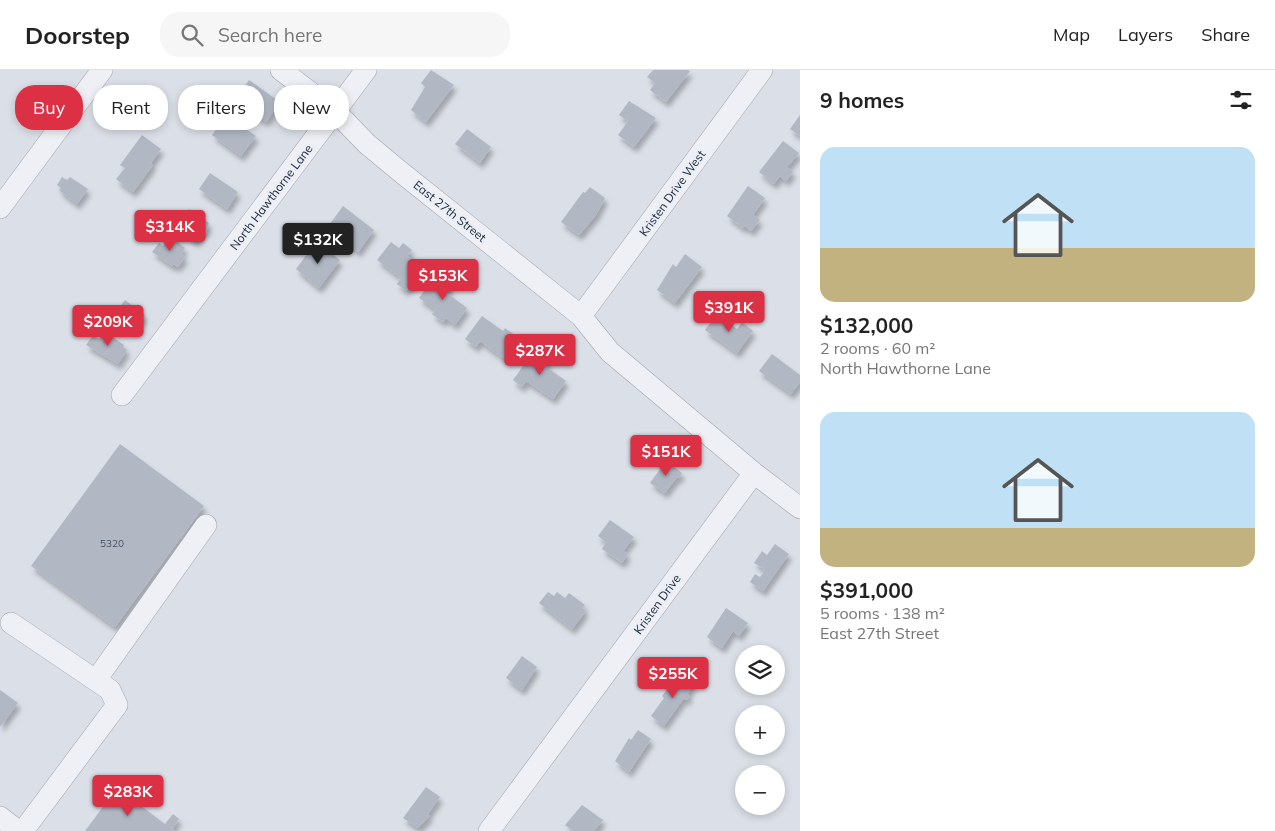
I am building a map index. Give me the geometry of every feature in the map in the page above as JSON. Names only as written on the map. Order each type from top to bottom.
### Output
[{"type":"street","points":[[0,208],[102,70]]},
{"type":"street","name":"East 27th Street","points":[[281,70],[301,85]]},
{"type":"street","name":"North Hawthorne Lane","points":[[349,94],[366,70]]},
{"type":"street","name":"Kristen Drive West","points":[[581,316],[762,70]]},
{"type":"street","name":"East 27th Street","points":[[349,125],[367,144],[402,173],[581,316],[610,352],[754,473],[800,508]]},
{"type":"street","name":"North Hawthorne Lane","points":[[122,395],[322,130]]},
{"type":"street","name":"Kristen Drive","points":[[489,831],[754,473]]},
{"type":"street","points":[[96,680],[206,525]]},
{"type":"street","points":[[11,623],[110,690],[117,705],[23,831]]},
{"type":"street","points":[[0,817],[18,831]]},
{"type":"building","points":[[431,70],[454,85],[426,122],[411,110],[425,87],[421,83]]},
{"type":"building","points":[[653,70],[690,71],[666,102],[650,90],[655,83],[647,77]]},
{"type":"building","points":[[249,80],[256,85],[246,85]]},
{"type":"building","points":[[264,91],[274,98],[274,111],[266,122],[264,121]]},
{"type":"building","points":[[629,101],[656,118],[634,147],[618,135],[628,121],[619,115]]},
{"type":"building","points":[[800,115],[800,136],[790,129]]},
{"type":"building","points":[[467,129],[491,147],[480,163],[455,144]]},
{"type":"building","points":[[216,130],[247,130],[256,136],[241,156],[212,135]]},
{"type":"building","points":[[142,135],[161,149],[151,163],[153,165],[133,192],[116,179],[125,168],[120,165]]},
{"type":"building","points":[[783,141],[799,153],[787,167],[793,172],[786,181],[780,176],[774,184],[759,172]]},
{"type":"building","points":[[210,173],[238,192],[227,209],[199,189]]},
{"type":"building","points":[[62,177],[67,180],[70,177],[88,189],[77,204],[59,190],[61,188],[57,185]]},
{"type":"building","points":[[748,186],[765,198],[753,215],[760,220],[751,231],[745,226],[743,228],[727,216]]},
{"type":"building","points":[[590,187],[605,198],[596,215],[579,235],[561,222],[583,192],[585,193]]},
{"type":"building","points":[[343,206],[374,230],[358,252],[327,228]]},
{"type":"building","points":[[189,209],[209,223],[206,233],[203,231],[196,242],[188,237],[191,232],[184,227],[188,221],[184,217]]},
{"type":"building","points":[[170,236],[185,248],[181,254],[185,257],[178,267],[174,264],[172,266],[152,252],[159,243],[163,246]]},
{"type":"building","points":[[316,242],[340,260],[319,288],[296,269]]},
{"type":"building","points":[[391,242],[399,248],[403,243],[412,250],[407,256],[425,269],[406,291],[397,284],[401,278],[377,260]]},
{"type":"building","points":[[685,254],[702,267],[675,303],[657,290],[673,264],[676,267]]},
{"type":"building","points":[[436,274],[452,285],[447,293],[467,308],[455,325],[446,318],[443,322],[432,314],[436,310],[419,298]]},
{"type":"building","points":[[125,300],[145,315],[135,330],[114,315]]},
{"type":"building","points":[[717,314],[737,329],[742,322],[753,331],[737,353],[705,330]]},
{"type":"building","points":[[482,316],[503,331],[505,328],[520,339],[503,358],[480,341],[476,347],[465,339]]},
{"type":"building","points":[[104,331],[124,345],[123,347],[127,350],[118,364],[86,345],[93,335],[99,339]]},
{"type":"building","points":[[534,351],[549,361],[545,366],[566,381],[553,399],[526,381],[522,387],[513,380]]},
{"type":"building","points":[[772,354],[800,375],[800,382],[791,394],[759,371]]},
{"type":"building","points":[[120,444],[204,506],[115,627],[31,566]]},
{"type":"building","points":[[666,461],[682,473],[665,493],[650,483]]},
{"type":"building","points":[[610,520],[634,537],[623,551],[628,554],[622,563],[602,549],[606,542],[598,536]]},
{"type":"building","points":[[775,544],[789,554],[763,591],[750,582],[755,574],[760,577],[764,569],[754,563],[762,551],[767,555]]},
{"type":"building","points":[[548,592],[554,596],[557,592],[565,598],[569,593],[585,605],[582,608],[586,611],[572,629],[539,603]]},
{"type":"building","points":[[726,608],[748,623],[739,636],[733,631],[722,648],[707,637]]},
{"type":"building","points":[[522,656],[537,667],[522,690],[506,678]]},
{"type":"building","points":[[679,674],[694,685],[687,694],[690,696],[687,700],[684,698],[664,726],[651,716],[664,698],[662,696]]},
{"type":"building","points":[[0,690],[18,703],[0,727]]},
{"type":"building","points":[[638,730],[651,739],[629,772],[615,761],[629,738],[631,740]]},
{"type":"building","points":[[426,787],[440,797],[428,814],[430,816],[418,828],[403,818]]},
{"type":"building","points":[[117,788],[165,824],[173,814],[179,819],[172,829],[175,831],[85,831]]},
{"type":"building","points":[[582,805],[603,820],[594,831],[573,831],[565,825]]}]
